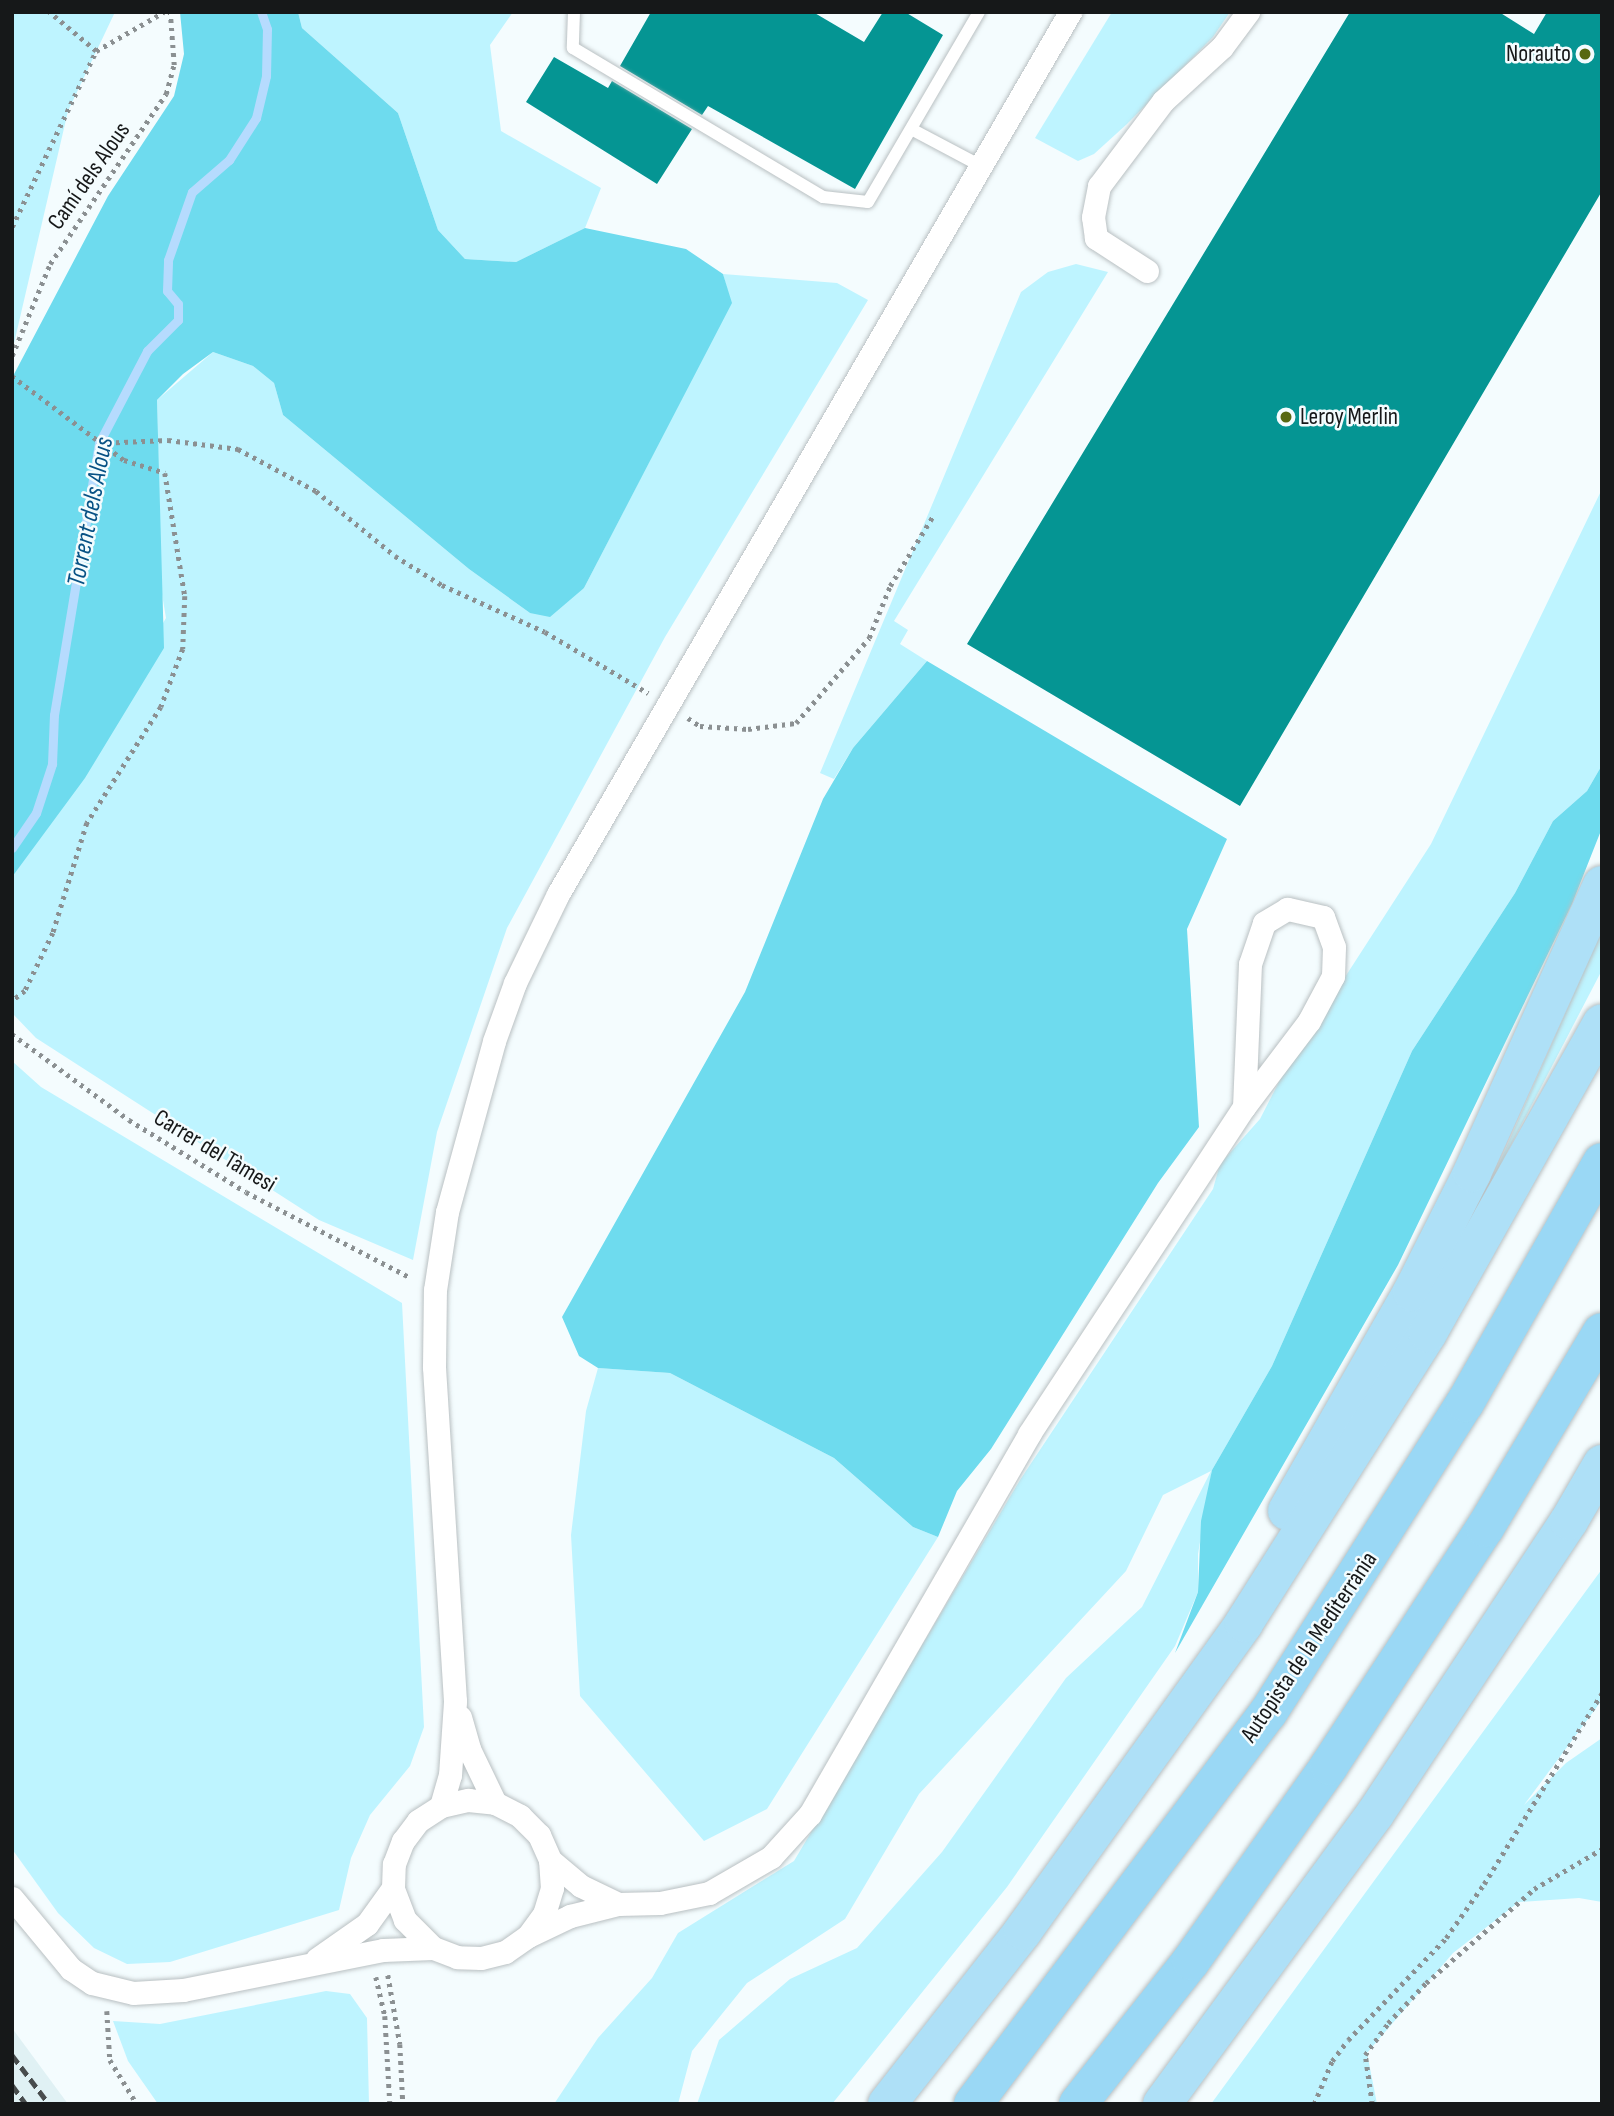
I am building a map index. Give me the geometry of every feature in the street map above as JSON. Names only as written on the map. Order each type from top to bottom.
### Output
[{"type":"highway","points":[[1159,1747],[1418,1280],[1550,1007],[1602,885]]},
{"type":"highway","points":[[887,2104],[1159,1747],[1244,1623],[1429,1333],[1516,1183],[1602,1023]]},
{"type":"highway","name":"Autopista de la Mediterrània","points":[[973,2104],[1268,1713],[1465,1403],[1602,1162]]},
{"type":"highway","points":[[1078,2104],[1191,1961],[1329,1766],[1485,1528],[1602,1332]]},
{"type":"highway","points":[[1163,2104],[1312,1905],[1437,1722],[1602,1464]]},
{"type":"highway","points":[[1437,1722],[1602,1500]]},
{"type":"street","points":[[441,1806],[450,1775],[455,1700],[435,1367],[435,1290],[447,1212],[494,1041],[515,983],[558,894],[679,709],[979,165],[1070,12]]},
{"type":"street","points":[[1147,271],[1096,238],[1093,216],[1099,186],[1163,101],[1222,47],[1248,12]]},
{"type":"street","points":[[528,1936],[544,1914],[552,1888],[550,1860],[539,1835],[520,1816],[495,1803],[468,1800],[441,1806],[418,1821],[403,1841],[394,1864],[393,1888],[400,1912],[414,1933],[433,1948],[457,1957],[481,1958],[505,1952],[528,1936],[570,1916],[618,1904],[660,1903],[709,1893],[771,1857],[810,1814],[1029,1434],[1244,1107],[1278,1067],[1333,976],[1334,947],[1323,917],[1287,909],[1264,923],[1250,964],[1244,1107]]},
{"type":"street","points":[[455,1700],[469,1749],[495,1803]]},
{"type":"street","points":[[550,1860],[581,1886],[618,1904]]},
{"type":"street","points":[[311,1963],[367,1924],[393,1888]]},
{"type":"street","points":[[12,1898],[71,1969],[108,1999],[183,1990],[393,1949],[433,1948]]},
{"type":"lane","points":[[574,12],[573,48],[823,197],[868,202],[913,131],[973,14]]},
{"type":"lane","points":[[913,131],[979,165]]},
{"type":"path","points":[[49,12],[96,51]]},
{"type":"path","points":[[12,227],[96,51],[164,12]]},
{"type":"path","name":"Camí dels Alous","points":[[12,356],[57,252],[166,94],[174,65],[170,12]]},
{"type":"path","points":[[12,376],[124,460],[165,473],[185,596],[183,649],[161,706],[87,823],[53,933],[25,991],[12,1001]]},
{"type":"path","points":[[99,443],[189,441],[237,449],[316,491],[395,556],[442,585],[545,632],[679,709],[700,726],[748,729],[796,723],[869,638],[890,586],[933,516]]},
{"type":"path","points":[[677,727],[679,709]]},
{"type":"path","name":"Carrer del Tàmesi","points":[[12,1034],[129,1120],[235,1185],[412,1278]]},
{"type":"path","points":[[1314,2104],[1332,2062],[1348,2040],[1446,1938],[1484,1884],[1602,1693]]},
{"type":"path","points":[[1372,2104],[1365,2055],[1388,2023],[1426,1983],[1534,1889],[1602,1849]]},
{"type":"path","points":[[374,1970],[385,2016],[390,2104]]},
{"type":"path","points":[[108,1999],[110,2060],[137,2104]]},
{"type":"shaded area","points":[[12,12],[115,12],[68,111],[12,352]]},
{"type":"shaded area","points":[[180,12],[298,12],[302,28],[398,113],[438,230],[465,259],[516,262],[585,228],[686,249],[723,274],[732,303],[584,588],[550,617],[530,613],[469,569],[283,415],[274,383],[253,366],[213,352],[183,374],[157,400],[164,648],[85,778],[12,877],[12,378],[108,196],[174,96],[184,54]]},
{"type":"shaded area","points":[[298,12],[513,12],[490,45],[501,131],[601,188],[585,228],[516,262],[465,259],[438,230],[398,113],[302,28]]},
{"type":"shaded area","points":[[1112,12],[1230,12],[1213,37],[1127,124],[1094,154],[1078,161],[1035,138]]},
{"type":"shaded area","points":[[1076,264],[1108,272],[894,621],[908,630],[900,644],[927,661],[853,748],[834,779],[820,773],[1021,292],[1048,272]]},
{"type":"shaded area","points":[[723,274],[837,283],[868,300],[665,637],[507,928],[437,1132],[413,1260],[319,1220],[36,1038],[12,1013],[12,877],[166,618],[161,588],[157,400],[213,352],[253,366],[274,383],[283,415],[469,569],[530,613],[584,588],[731,303]]},
{"type":"shaded area","points":[[1602,489],[1602,765],[1587,791],[1553,821],[1515,893],[1412,1051],[1272,1366],[1212,1470],[1198,1554],[1198,1592],[1175,1646],[1007,1887],[832,2104],[697,2104],[719,2040],[790,1979],[857,1948],[942,1852],[1066,1678],[1142,1607],[1211,1471],[1163,1495],[1126,1571],[919,1794],[845,1919],[747,1983],[692,2051],[678,2104],[554,2104],[598,2038],[652,1978],[678,1933],[794,1861],[1020,1480],[1213,1189],[1220,1164],[1260,1119],[1285,1070],[1431,844]]},
{"type":"shaded area","points":[[927,661],[1227,839],[1187,929],[1199,1127],[1158,1183],[991,1449],[957,1491],[938,1537],[913,1527],[834,1458],[670,1373],[598,1368],[579,1356],[562,1317],[745,992],[823,799],[853,748]]},
{"type":"shaded area","points":[[1602,765],[1602,828],[1572,904],[1398,1265],[1175,1653],[1198,1592],[1201,1521],[1212,1470],[1272,1366],[1412,1051],[1515,893],[1553,821],[1587,791]]},
{"type":"shaded area","points":[[1602,929],[1602,970],[1487,1191],[1594,948]]},
{"type":"shaded area","points":[[12,1061],[41,1087],[402,1303],[424,1727],[410,1766],[370,1815],[351,1858],[339,1910],[170,1962],[127,1964],[94,1948],[58,1913],[12,1849]]},
{"type":"shaded area","points":[[598,1368],[670,1373],[834,1458],[913,1527],[938,1537],[767,1809],[704,1841],[580,1696],[571,1535],[586,1411]]},
{"type":"shaded area","points":[[1602,1569],[1602,1700],[1524,1805],[1566,1763],[1602,1738],[1602,1902],[1579,1898],[1519,1902],[1453,1953],[1367,2053],[1377,2104],[1211,2104]]},
{"type":"shaded area","points":[[326,1991],[350,1994],[367,2018],[369,2104],[158,2104],[128,2061],[113,2021],[160,2024]]},
{"type":"shaded area","points":[[12,2028],[68,2104],[12,2104]]},
{"type":"building","points":[[651,12],[813,12],[864,42],[883,12],[905,12],[943,35],[855,189],[708,106],[702,115],[620,66]]},
{"type":"building","name":"Leroy Merlin","points":[[1350,12],[1499,12],[1534,34],[1547,12],[1602,12],[1602,191],[1240,806],[967,644]]},
{"type":"building","points":[[554,57],[608,88],[612,81],[692,129],[657,184],[526,102]]},
{"type":"waterway","name":"Torrent dels Alous","points":[[12,848],[36,813],[52,764],[54,715],[99,443],[147,351],[178,320],[178,304],[167,291],[168,260],[192,192],[229,160],[256,118],[266,76],[267,29],[261,12]]},
{"type":"railway","points":[[12,2055],[49,2104]]},
{"type":"railway","points":[[12,2085],[26,2104]]},
{"type":"place","name":"Norauto","points":[[1585,54]]},
{"type":"place","name":"Leroy Merlin","points":[[1286,417]]}]
